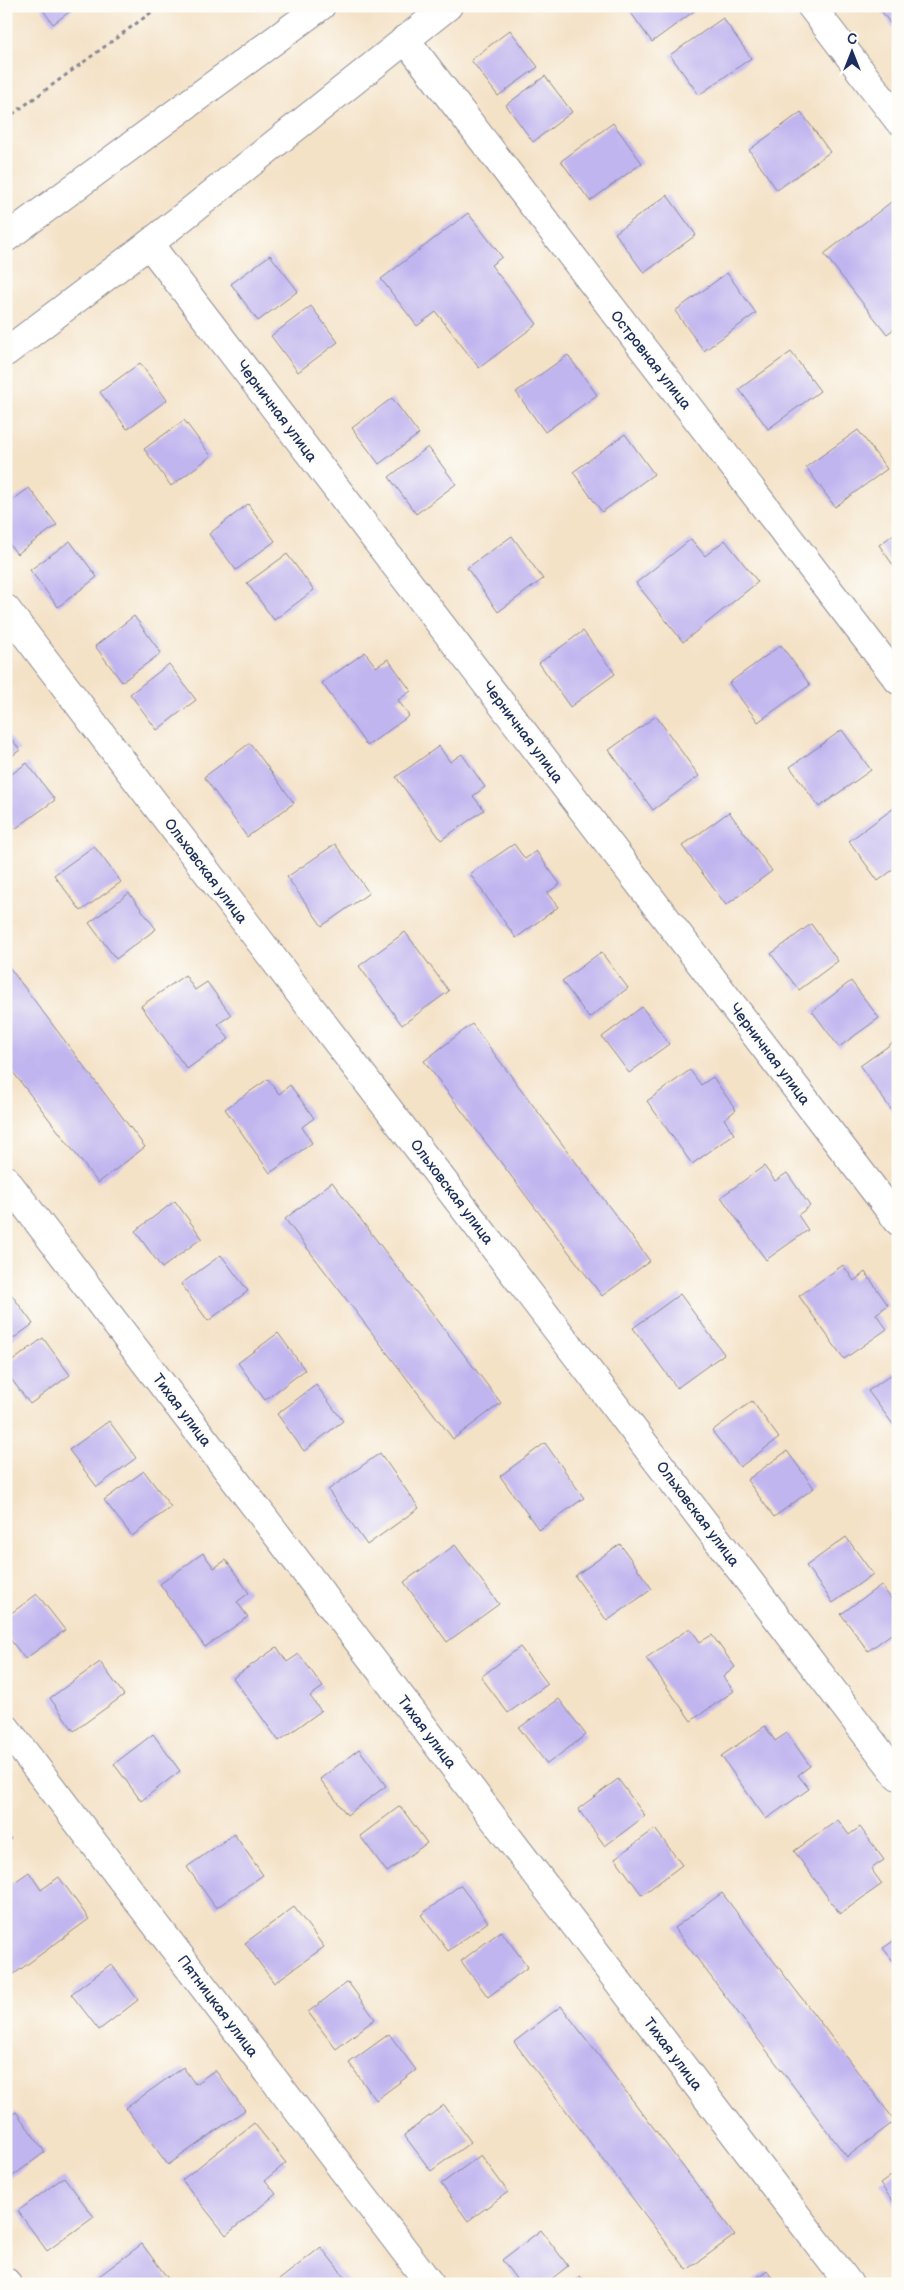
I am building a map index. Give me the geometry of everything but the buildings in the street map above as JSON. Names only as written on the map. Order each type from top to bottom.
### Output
[{"type":"street","points":[[6,238],[322,6]]},
{"type":"street","points":[[6,352],[148,244],[448,6]]},
{"type":"street","points":[[811,6],[898,120]]},
{"type":"street","name":"Островная улица","points":[[405,39],[898,680]]},
{"type":"street","name":"Черничная улица","points":[[148,244],[898,1221]]},
{"type":"street","name":"Ольховская улица","points":[[6,609],[898,1776]]},
{"type":"street","name":"Тихая улица","points":[[6,1180],[848,2284]]},
{"type":"street","name":"Пятницкая улица","points":[[6,1728],[430,2284]]},
{"type":"path","points":[[6,119],[160,6]]}]
